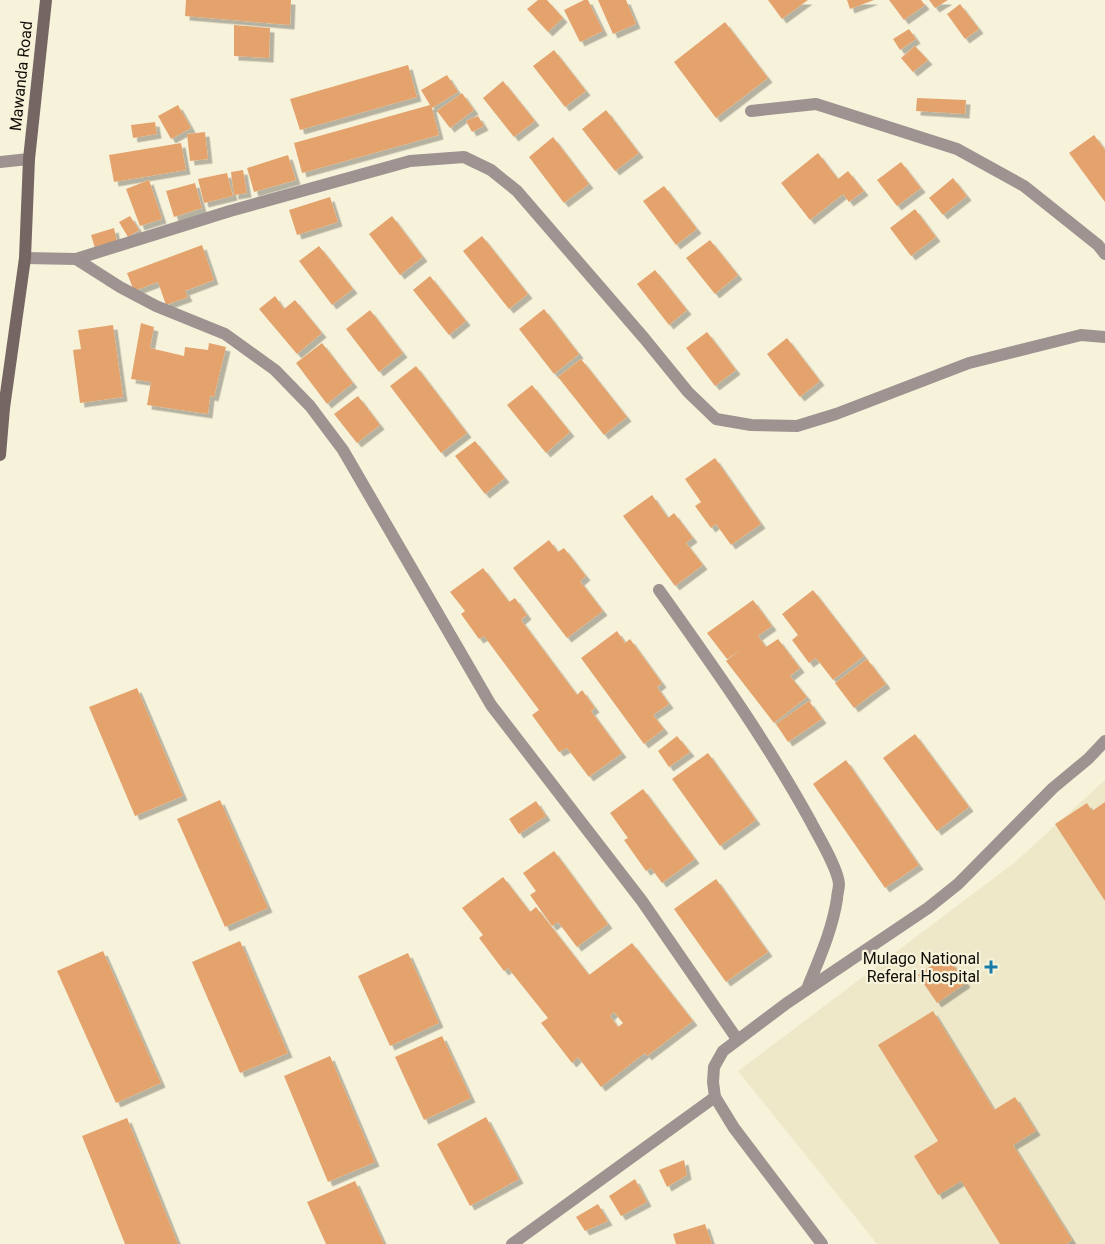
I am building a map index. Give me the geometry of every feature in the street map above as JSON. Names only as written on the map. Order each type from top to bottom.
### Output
[{"type":"street","name":"Mawanda Road","points":[[0,455],[2,408],[25,258],[29,159],[46,0]]},
{"type":"street","points":[[752,111],[816,104],[957,149],[1024,186],[1098,245],[1105,254]]},
{"type":"street","points":[[25,258],[76,259],[230,211],[410,161],[464,157],[491,170],[517,191],[688,392],[716,418],[751,425],[797,426],[836,414],[969,363],[1081,335],[1105,337]]},
{"type":"street","points":[[0,162],[29,159]]},
{"type":"street","points":[[76,259],[120,287],[156,306],[225,334],[275,370],[310,406],[343,450],[492,705],[642,901],[737,1039]]},
{"type":"street","points":[[659,590],[730,688],[787,779],[820,839],[836,874],[839,884],[828,938],[807,989]]},
{"type":"street","points":[[822,1244],[734,1128],[715,1097],[714,1067],[723,1051],[737,1039],[807,989],[928,908],[958,884],[1053,788],[1088,759],[1105,740]]},
{"type":"street","points":[[512,1244],[715,1097]]},
{"type":"shaded area","name":"Mulago National Referal Hospital","points":[[1105,780],[1105,1244],[877,1244],[738,1071],[1014,863]]},
{"type":"building","points":[[186,0],[291,0],[290,25],[185,16]]},
{"type":"building","points":[[538,0],[547,0],[563,18],[548,32],[527,9]]},
{"type":"building","points":[[584,0],[588,0],[603,31],[580,42],[564,10]]},
{"type":"building","points":[[598,0],[626,0],[636,24],[613,34]]},
{"type":"building","points":[[768,0],[808,0],[782,19]]},
{"type":"building","points":[[847,0],[874,0],[850,9]]},
{"type":"building","points":[[889,0],[921,0],[925,5],[904,20]]},
{"type":"building","points":[[929,0],[948,0],[935,8]]},
{"type":"building","points":[[960,4],[979,29],[965,39],[947,14]]},
{"type":"building","points":[[725,22],[768,78],[716,118],[674,62]]},
{"type":"building","points":[[234,25],[270,28],[269,58],[234,56]]},
{"type":"building","points":[[909,29],[916,39],[900,50],[893,39]]},
{"type":"building","points":[[915,46],[928,60],[913,72],[901,58]]},
{"type":"building","points":[[554,50],[586,91],[565,107],[533,66]]},
{"type":"building","points":[[408,65],[417,97],[300,130],[290,99]]},
{"type":"building","points":[[447,75],[458,92],[432,108],[439,135],[302,173],[294,143],[430,105],[421,90]]},
{"type":"building","points":[[503,81],[535,121],[514,137],[483,98]]},
{"type":"building","points":[[462,93],[474,110],[450,128],[437,111]]},
{"type":"building","points":[[917,98],[966,100],[965,114],[916,111]]},
{"type":"building","points":[[178,105],[191,128],[171,139],[158,116]]},
{"type":"building","points":[[606,110],[639,153],[615,171],[582,129]]},
{"type":"building","points":[[478,116],[484,126],[472,132],[466,121]]},
{"type":"building","points":[[155,122],[157,134],[133,138],[131,125]]},
{"type":"building","points":[[205,132],[208,159],[190,161],[187,134]]},
{"type":"building","points":[[1094,135],[1105,150],[1105,202],[1069,153]]},
{"type":"building","points":[[553,137],[589,184],[564,203],[529,157]]},
{"type":"building","points":[[181,143],[186,170],[114,182],[109,155]]},
{"type":"building","points":[[818,153],[838,179],[848,171],[864,191],[849,202],[843,194],[810,220],[781,183]]},
{"type":"building","points":[[288,155],[296,180],[254,192],[247,168]]},
{"type":"building","points":[[901,162],[921,188],[897,206],[877,180]]},
{"type":"building","points":[[243,170],[247,193],[234,195],[231,172]]},
{"type":"building","points":[[227,173],[233,196],[204,203],[198,179]]},
{"type":"building","points":[[953,178],[967,196],[943,215],[929,198]]},
{"type":"building","points":[[149,180],[162,219],[140,226],[126,189]]},
{"type":"building","points":[[195,183],[202,208],[174,217],[166,191]]},
{"type":"building","points":[[664,186],[697,229],[676,245],[643,201]]},
{"type":"building","points":[[330,197],[338,222],[297,235],[289,210]]},
{"type":"building","points":[[915,209],[936,237],[911,256],[890,228]]},
{"type":"building","points":[[130,216],[139,230],[128,237],[119,222]]},
{"type":"building","points":[[392,216],[423,257],[400,275],[369,234]]},
{"type":"building","points":[[114,228],[117,242],[95,248],[91,235]]},
{"type":"building","points":[[482,236],[528,294],[509,309],[463,251]]},
{"type":"building","points":[[710,240],[738,275],[715,294],[686,258]]},
{"type":"building","points":[[202,245],[214,280],[185,291],[188,297],[166,305],[158,282],[134,291],[127,273]]},
{"type":"building","points":[[319,246],[353,289],[332,305],[299,261]]},
{"type":"building","points":[[655,270],[687,310],[669,325],[637,284]]},
{"type":"building","points":[[430,276],[466,321],[449,335],[413,290]]},
{"type":"building","points":[[275,296],[284,309],[295,300],[322,333],[297,354],[259,309]]},
{"type":"building","points":[[544,309],[579,354],[554,374],[519,329]]},
{"type":"building","points":[[370,310],[403,353],[379,372],[346,329]]},
{"type":"building","points":[[141,323],[154,327],[150,348],[184,356],[185,347],[208,350],[209,343],[226,347],[214,397],[210,396],[208,414],[147,405],[151,382],[131,379]]},
{"type":"building","points":[[113,325],[123,397],[80,403],[73,350],[81,349],[78,330]]},
{"type":"building","points":[[707,332],[736,370],[715,386],[686,348]]},
{"type":"building","points":[[787,338],[820,381],[800,397],[767,354]]},
{"type":"building","points":[[322,343],[353,383],[327,404],[296,363]]},
{"type":"building","points":[[581,359],[627,417],[604,435],[558,377]]},
{"type":"building","points":[[416,366],[467,433],[441,453],[390,386]]},
{"type":"building","points":[[532,385],[570,432],[546,453],[507,405]]},
{"type":"building","points":[[358,396],[380,425],[357,443],[334,414]]},
{"type":"building","points":[[475,441],[505,478],[485,494],[455,456]]},
{"type":"building","points":[[715,458],[761,524],[731,545],[716,524],[711,528],[695,506],[701,502],[685,479]]},
{"type":"building","points":[[652,495],[668,518],[674,513],[693,538],[686,543],[703,565],[675,586],[623,516]]},
{"type":"building","points":[[549,540],[558,552],[564,548],[586,576],[580,581],[603,611],[567,638],[513,568]]},
{"type":"building","points":[[483,568],[509,602],[515,598],[527,615],[521,620],[577,695],[582,690],[595,708],[591,711],[622,753],[589,777],[567,748],[559,752],[532,715],[539,710],[484,636],[479,639],[461,614],[465,611],[450,592]]},
{"type":"building","points":[[813,590],[864,656],[833,680],[816,658],[809,663],[792,640],[798,635],[782,614]]},
{"type":"building","points":[[753,600],[772,626],[758,636],[766,647],[778,639],[800,668],[790,676],[807,697],[774,723],[726,661],[744,647],[727,659],[707,633]]},
{"type":"building","points":[[617,631],[625,643],[630,639],[662,683],[657,687],[669,704],[653,715],[664,729],[644,744],[581,658]]},
{"type":"building","points":[[867,659],[886,684],[854,708],[835,683]]},
{"type":"building","points":[[137,688],[183,796],[135,816],[89,707]]},
{"type":"building","points":[[809,701],[822,719],[788,742],[776,724]]},
{"type":"building","points":[[915,734],[969,807],[937,831],[883,758]]},
{"type":"building","points":[[677,736],[690,752],[669,767],[658,751]]},
{"type":"building","points":[[708,753],[756,820],[720,846],[672,779]]},
{"type":"building","points":[[846,760],[919,865],[885,888],[813,784]]},
{"type":"building","points":[[643,789],[695,859],[662,883],[651,868],[646,871],[624,840],[628,838],[610,813]]},
{"type":"building","points":[[220,800],[268,908],[225,927],[177,819]]},
{"type":"building","points":[[536,801],[546,816],[519,834],[509,819]]},
{"type":"building","points":[[1105,802],[1105,901],[1055,824],[1087,803],[1092,811]]},
{"type":"building","points":[[554,851],[608,924],[577,947],[558,922],[552,926],[530,895],[536,891],[523,873]]},
{"type":"building","points":[[503,877],[530,912],[536,907],[589,975],[632,943],[693,1021],[647,1056],[645,1053],[601,1087],[578,1057],[572,1063],[541,1023],[548,1018],[508,968],[504,971],[479,938],[483,935],[462,908]],"holes":[[[614,1012],[623,1023],[618,1027],[610,1016]]]},
{"type":"building","points":[[716,879],[768,952],[726,982],[674,909]]},
{"type":"building","points":[[240,941],[288,1053],[240,1073],[192,962]]},
{"type":"building","points":[[103,951],[161,1083],[116,1103],[57,971]]},
{"type":"building","points":[[408,953],[439,1023],[390,1046],[358,976]]},
{"type":"building","points":[[946,955],[966,983],[937,1003],[918,975]]},
{"type":"building","points":[[933,1011],[994,1110],[1015,1097],[1036,1131],[1013,1145],[1072,1240],[1066,1244],[1000,1244],[961,1181],[938,1195],[914,1156],[938,1141],[878,1045]]},
{"type":"building","points":[[442,1036],[471,1098],[424,1120],[395,1057]]},
{"type":"building","points":[[330,1056],[375,1162],[328,1182],[284,1076]]},
{"type":"building","points":[[486,1117],[519,1179],[470,1206],[437,1144]]},
{"type":"building","points":[[127,1118],[178,1244],[125,1244],[82,1136]]},
{"type":"building","points":[[684,1160],[687,1175],[667,1187],[659,1170]]},
{"type":"building","points":[[635,1179],[647,1202],[621,1216],[609,1196]]},
{"type":"building","points":[[355,1181],[384,1244],[326,1244],[307,1202]]},
{"type":"building","points":[[598,1204],[608,1221],[585,1231],[576,1217]]},
{"type":"building","points":[[705,1224],[712,1244],[676,1244],[673,1234]]},
{"type":"place","name":"Mulago National Referal Hospital","points":[[991,967]]}]
